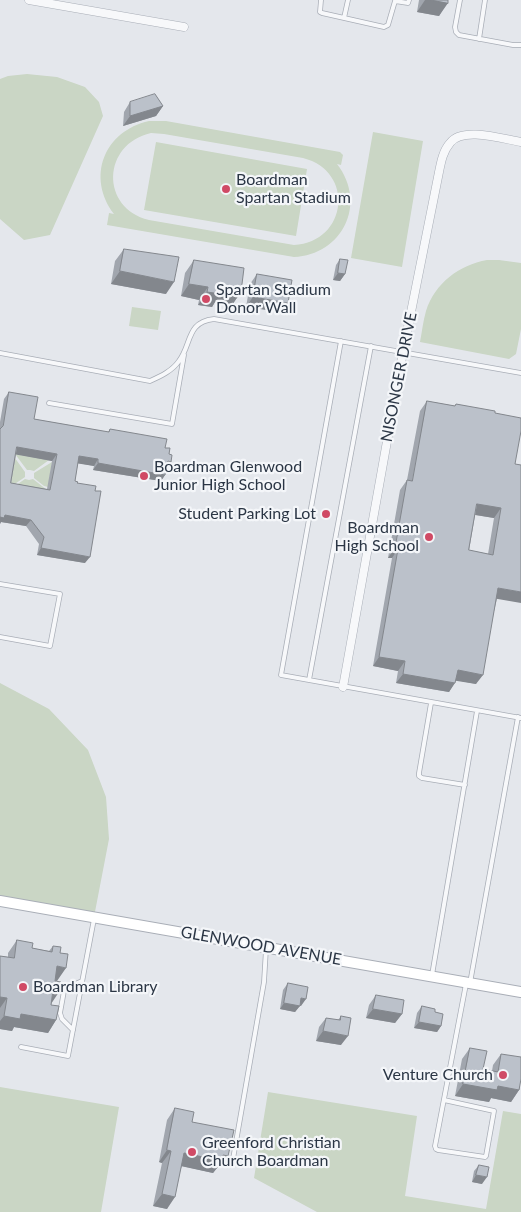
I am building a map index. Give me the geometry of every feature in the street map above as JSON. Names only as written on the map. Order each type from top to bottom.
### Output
[{"type":"street","points":[[29,0],[184,27]]},
{"type":"street","name":"NISONGER DRIVE","points":[[344,687],[403,352],[438,172],[444,152],[453,138],[465,134],[521,142]]},
{"type":"street","name":"GLENWOOD AVENUE","points":[[0,901],[521,992]]},
{"type":"lane","points":[[321,0],[320,12],[384,27],[387,26],[395,0],[405,3],[408,3],[409,0]]},
{"type":"lane","points":[[344,18],[348,0]]},
{"type":"lane","points":[[460,0],[455,27],[459,35],[521,45]]},
{"type":"lane","points":[[478,39],[485,0]]},
{"type":"lane","points":[[49,403],[172,424],[185,352],[190,336],[195,327],[203,320],[214,319],[521,373]]},
{"type":"lane","points":[[341,341],[282,675],[519,718],[444,1100],[436,1146],[436,1148],[485,1158],[494,1111],[444,1100]]},
{"type":"lane","points":[[309,680],[371,346]]},
{"type":"lane","points":[[0,353],[150,381],[163,376],[178,362],[185,352]]},
{"type":"lane","points":[[0,584],[60,594],[50,646],[0,637]]},
{"type":"lane","points":[[431,703],[419,776],[465,785]]},
{"type":"lane","points":[[432,976],[478,711]]},
{"type":"lane","points":[[21,1047],[68,1056],[94,917]]},
{"type":"lane","points":[[233,1159],[264,982],[266,947]]},
{"type":"lane","points":[[73,1030],[62,1019],[60,1013],[64,991],[82,981]]},
{"type":"green space","points":[[27,74],[57,77],[85,87],[99,102],[103,116],[50,235],[24,240],[0,219],[0,79]]},
{"type":"green space","points":[[149,121],[166,121],[340,152],[343,155],[341,165],[337,164],[346,179],[350,195],[350,210],[345,225],[337,237],[325,247],[311,254],[294,257],[107,225],[109,213],[114,214],[106,200],[101,185],[104,157],[111,145],[133,126]],"holes":[[[151,133],[303,158],[320,165],[331,177],[337,190],[338,205],[334,220],[326,232],[312,241],[294,245],[149,220],[133,213],[122,203],[115,190],[113,176],[116,162],[123,150],[135,139]]]},
{"type":"green space","points":[[373,132],[423,141],[402,267],[351,258]]},
{"type":"green space","points":[[156,142],[307,169],[296,236],[144,210]]},
{"type":"green space","points":[[487,260],[521,263],[521,329],[516,354],[509,359],[420,342],[426,311],[435,292],[449,277],[458,271],[477,262]]},
{"type":"green space","points":[[132,307],[161,311],[158,330],[129,326]]},
{"type":"green space","points":[[12,454],[25,472],[25,477],[9,488]]},
{"type":"green space","points":[[15,454],[49,460],[34,471],[27,470]]},
{"type":"green space","points":[[52,462],[48,487],[34,478],[34,473]]},
{"type":"green space","points":[[25,479],[33,479],[47,490],[9,490]]},
{"type":"green space","points":[[0,683],[49,709],[88,750],[106,797],[109,839],[94,917],[0,901]]},
{"type":"green space","points":[[0,1087],[119,1107],[101,1212],[0,1212]]},
{"type":"green space","points":[[268,1092],[417,1116],[405,1196],[486,1209],[503,1111],[521,1114],[521,1212],[317,1212],[254,1178]]},
{"type":"building","points":[[431,0],[448,0],[448,3]]},
{"type":"building","points":[[155,94],[163,106],[130,116],[130,102]]},
{"type":"building","points":[[124,249],[179,257],[174,282],[120,271]]},
{"type":"building","points":[[340,259],[348,260],[345,274],[338,273]]},
{"type":"building","points":[[194,260],[244,268],[241,292],[222,289],[221,294],[207,292],[208,287],[189,284]]},
{"type":"building","points":[[257,274],[292,280],[288,303],[253,297]]},
{"type":"building","name":"Boardman Glenwood Junior High School","points":[[9,392],[38,397],[34,419],[109,432],[110,429],[167,439],[165,448],[170,448],[171,462],[168,461],[165,475],[98,463],[98,459],[79,456],[75,481],[96,486],[95,491],[101,491],[90,557],[41,548],[44,537],[31,520],[5,515],[4,518],[0,517],[0,429],[3,426]],"holes":[[[17,447],[57,454],[50,490],[11,483]]]},
{"type":"building","name":"Boardman High School","points":[[427,401],[495,411],[495,413],[521,418],[521,431],[515,464],[521,465],[521,592],[498,588],[483,675],[458,670],[455,683],[403,674],[405,661],[379,657],[398,549],[395,548],[407,480],[412,481]],"holes":[[[477,504],[501,508],[493,555],[469,550]]]},
{"type":"building","name":"Boardman Library","points":[[17,940],[33,943],[32,948],[52,952],[53,946],[61,947],[60,953],[68,954],[66,968],[57,966],[55,981],[61,982],[59,992],[53,990],[51,1005],[59,1006],[56,1020],[21,1014],[20,1019],[4,1016],[7,998],[0,997],[0,956],[14,958]]},
{"type":"building","points":[[288,983],[308,987],[306,999],[301,998],[300,1006],[284,1003]]},
{"type":"building","points":[[376,995],[404,1000],[402,1014],[373,1009]]},
{"type":"building","points":[[422,1006],[435,1009],[435,1012],[443,1014],[441,1026],[419,1022]]},
{"type":"building","points":[[341,1016],[351,1018],[348,1036],[323,1031],[326,1018],[340,1020]]},
{"type":"building","points":[[470,1048],[487,1051],[483,1069],[498,1072],[501,1054],[521,1057],[519,1090],[498,1086],[497,1090],[463,1084]]},
{"type":"building","points":[[175,1108],[194,1112],[192,1122],[234,1130],[228,1156],[223,1155],[222,1161],[184,1153],[175,1197],[162,1194],[171,1151],[167,1150]]},
{"type":"building","points":[[479,1165],[489,1167],[487,1177],[476,1175]]},
{"type":"place","name":"Boardman Spartan Stadium","points":[[226,189]]},
{"type":"place","name":"Spartan Stadium Donor Wall","points":[[206,299]]},
{"type":"place","name":"Boardman Glenwood Junior High School","points":[[144,476]]},
{"type":"place","name":"Student Parking Lot","points":[[326,514]]},
{"type":"place","name":"Boardman High School","points":[[429,537]]},
{"type":"place","name":"Boardman Library","points":[[23,987]]},
{"type":"place","name":"Venture Church","points":[[503,1075]]},
{"type":"place","name":"Greenford Christian Church Boardman","points":[[192,1152]]}]
